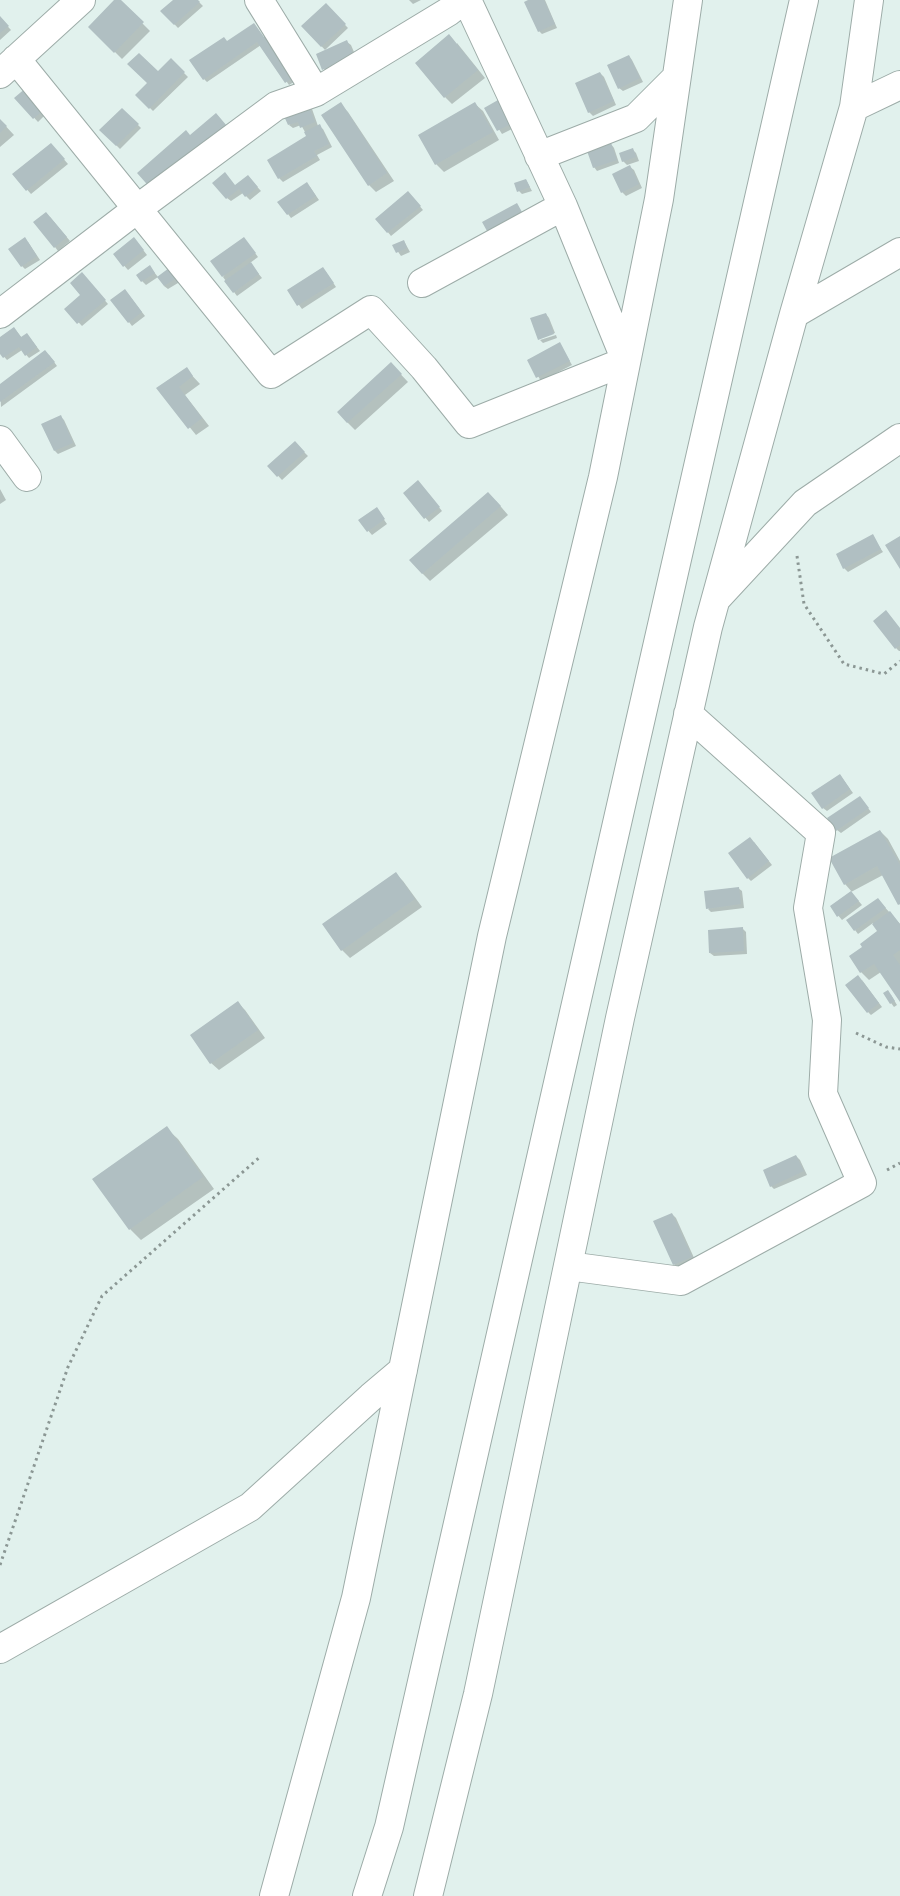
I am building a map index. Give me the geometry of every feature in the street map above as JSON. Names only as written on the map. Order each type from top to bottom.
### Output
[{"type":"street","points":[[81,0],[8,67],[137,209],[271,374],[371,310],[424,368],[469,424],[626,361]]},
{"type":"street","points":[[259,0],[316,92]]},
{"type":"street","points":[[0,314],[276,106],[316,92],[448,12],[463,0]]},
{"type":"street","points":[[468,0],[563,206],[626,361]]},
{"type":"street","points":[[274,1896],[356,1598],[492,936],[603,477],[658,199],[688,0]]},
{"type":"street","points":[[367,1896],[389,1827],[804,0]]},
{"type":"street","points":[[428,1896],[478,1694],[620,1018],[714,600],[854,107],[869,0]]},
{"type":"street","points":[[539,156],[636,118],[676,78]]},
{"type":"street","points":[[854,107],[900,85]]},
{"type":"street","points":[[422,283],[563,206]]},
{"type":"street","points":[[794,314],[900,252]]},
{"type":"street","points":[[714,600],[805,502],[900,438]]},
{"type":"street","points":[[0,440],[27,477]]},
{"type":"street","points":[[568,1266],[681,1281],[862,1183],[823,1094],[827,1020],[808,908],[821,833],[688,714]]},
{"type":"street","points":[[0,1649],[250,1507],[370,1397],[403,1370]]},
{"type":"path","points":[[792,517],[804,604],[844,664],[884,674],[900,661]]},
{"type":"path","points":[[827,1020],[886,1047],[900,1050]]},
{"type":"path","points":[[0,1565],[68,1367],[102,1296],[261,1156]]},
{"type":"building","points":[[114,0],[121,0],[144,22],[114,53],[88,27]]},
{"type":"building","points":[[173,0],[198,0],[200,2],[174,25],[160,11]]},
{"type":"building","points":[[528,0],[544,0],[555,24],[538,32],[524,2]]},
{"type":"building","points":[[326,3],[346,24],[321,47],[301,26]]},
{"type":"building","points":[[0,16],[9,26],[0,33]]},
{"type":"building","points":[[254,23],[264,37],[274,31],[302,72],[285,83],[257,42],[203,80],[189,60],[224,37],[227,41]]},
{"type":"building","points":[[449,34],[478,70],[444,98],[415,63]]},
{"type":"building","points":[[347,40],[354,56],[322,70],[316,54]]},
{"type":"building","points":[[139,53],[158,71],[171,58],[185,72],[149,109],[135,95],[147,83],[127,64]]},
{"type":"building","points":[[629,55],[640,78],[618,89],[607,65]]},
{"type":"building","points":[[600,72],[614,101],[588,113],[575,83]]},
{"type":"building","points":[[27,87],[46,108],[33,119],[14,98]]},
{"type":"building","points":[[498,100],[511,124],[497,131],[484,108]]},
{"type":"building","points":[[341,102],[387,173],[368,186],[321,115]]},
{"type":"building","points":[[475,102],[493,132],[435,165],[418,135]]},
{"type":"building","points":[[308,104],[315,122],[300,128],[298,122],[288,125],[283,114]]},
{"type":"building","points":[[122,108],[139,124],[116,146],[99,130]]},
{"type":"building","points":[[216,113],[227,126],[153,191],[137,173],[186,130],[190,135]]},
{"type":"building","points":[[0,119],[7,126],[0,133]]},
{"type":"building","points":[[320,124],[329,144],[314,151],[317,156],[278,179],[267,160],[306,136],[304,132]]},
{"type":"building","points":[[51,143],[65,159],[26,191],[12,174]]},
{"type":"building","points":[[611,143],[617,160],[593,168],[587,151]]},
{"type":"building","points":[[633,148],[636,157],[622,162],[619,153]]},
{"type":"building","points":[[630,165],[639,184],[621,193],[612,174]]},
{"type":"building","points":[[225,172],[235,185],[248,175],[258,187],[245,197],[239,189],[226,199],[212,183]]},
{"type":"building","points":[[526,179],[530,187],[517,192],[514,183]]},
{"type":"building","points":[[307,182],[316,196],[287,215],[277,202]]},
{"type":"building","points":[[408,191],[421,206],[387,233],[375,219]]},
{"type":"building","points":[[517,203],[527,221],[492,240],[482,222]]},
{"type":"building","points":[[46,212],[67,237],[54,248],[33,222]]},
{"type":"building","points":[[25,237],[37,256],[21,267],[8,249]]},
{"type":"building","points":[[134,237],[144,250],[123,267],[113,254]]},
{"type":"building","points":[[244,237],[256,253],[222,277],[210,261]]},
{"type":"building","points":[[404,240],[407,248],[396,253],[392,245]]},
{"type":"building","points":[[251,262],[259,274],[233,293],[224,281]]},
{"type":"building","points":[[150,265],[155,273],[141,282],[136,275]]},
{"type":"building","points":[[173,265],[180,276],[164,286],[157,277]]},
{"type":"building","points":[[323,267],[334,283],[297,306],[287,290]]},
{"type":"building","points":[[82,272],[106,300],[77,324],[64,309],[80,295],[70,283]]},
{"type":"building","points":[[125,289],[142,312],[128,323],[110,300]]},
{"type":"building","points":[[546,313],[554,334],[538,340],[530,318]]},
{"type":"building","points":[[14,327],[21,337],[27,333],[37,347],[25,356],[19,347],[3,358],[0,354],[0,337]]},
{"type":"building","points":[[560,342],[570,361],[536,378],[527,360]]},
{"type":"building","points":[[45,350],[55,362],[0,402],[0,384]]},
{"type":"building","points":[[391,362],[402,374],[347,423],[337,412]]},
{"type":"building","points":[[187,367],[193,376],[179,387],[202,418],[188,429],[156,388]]},
{"type":"building","points":[[61,415],[73,443],[54,451],[41,424]]},
{"type":"building","points":[[295,441],[305,452],[277,477],[267,466]]},
{"type":"building","points":[[418,480],[440,507],[424,519],[403,493]]},
{"type":"building","points":[[488,492],[501,506],[422,574],[409,560]]},
{"type":"building","points":[[377,507],[385,519],[367,532],[358,520]]},
{"type":"building","points":[[873,534],[881,549],[843,569],[836,554]]},
{"type":"building","points":[[900,536],[900,569],[885,545]]},
{"type":"building","points":[[886,610],[900,628],[900,645],[895,649],[873,621]]},
{"type":"building","points":[[840,774],[850,789],[822,809],[811,793]]},
{"type":"building","points":[[860,796],[869,808],[836,831],[827,818]]},
{"type":"building","points":[[880,830],[900,865],[900,904],[898,905],[877,866],[844,885],[829,858]]},
{"type":"building","points":[[750,837],[769,861],[747,879],[728,853]]},
{"type":"building","points":[[396,872],[415,899],[341,951],[322,924]]},
{"type":"building","points":[[739,887],[741,904],[706,909],[704,891]]},
{"type":"building","points":[[851,891],[859,901],[837,917],[830,906]]},
{"type":"building","points":[[878,898],[886,908],[854,931],[846,920]]},
{"type":"building","points":[[890,911],[900,924],[900,950],[893,955],[900,965],[900,1002],[874,964],[860,973],[849,956],[862,947],[860,944],[877,931],[872,924]]},
{"type":"building","points":[[743,927],[744,951],[709,953],[708,930]]},
{"type":"building","points":[[858,975],[879,1003],[867,1013],[845,985]]},
{"type":"building","points":[[888,990],[895,1001],[890,1004],[883,993]]},
{"type":"building","points":[[238,1001],[258,1030],[210,1064],[190,1035]]},
{"type":"building","points":[[167,1126],[203,1177],[129,1230],[92,1179]]},
{"type":"building","points":[[796,1155],[804,1171],[770,1187],[763,1170]]},
{"type":"building","points":[[672,1213],[692,1257],[673,1265],[653,1221]]}]
